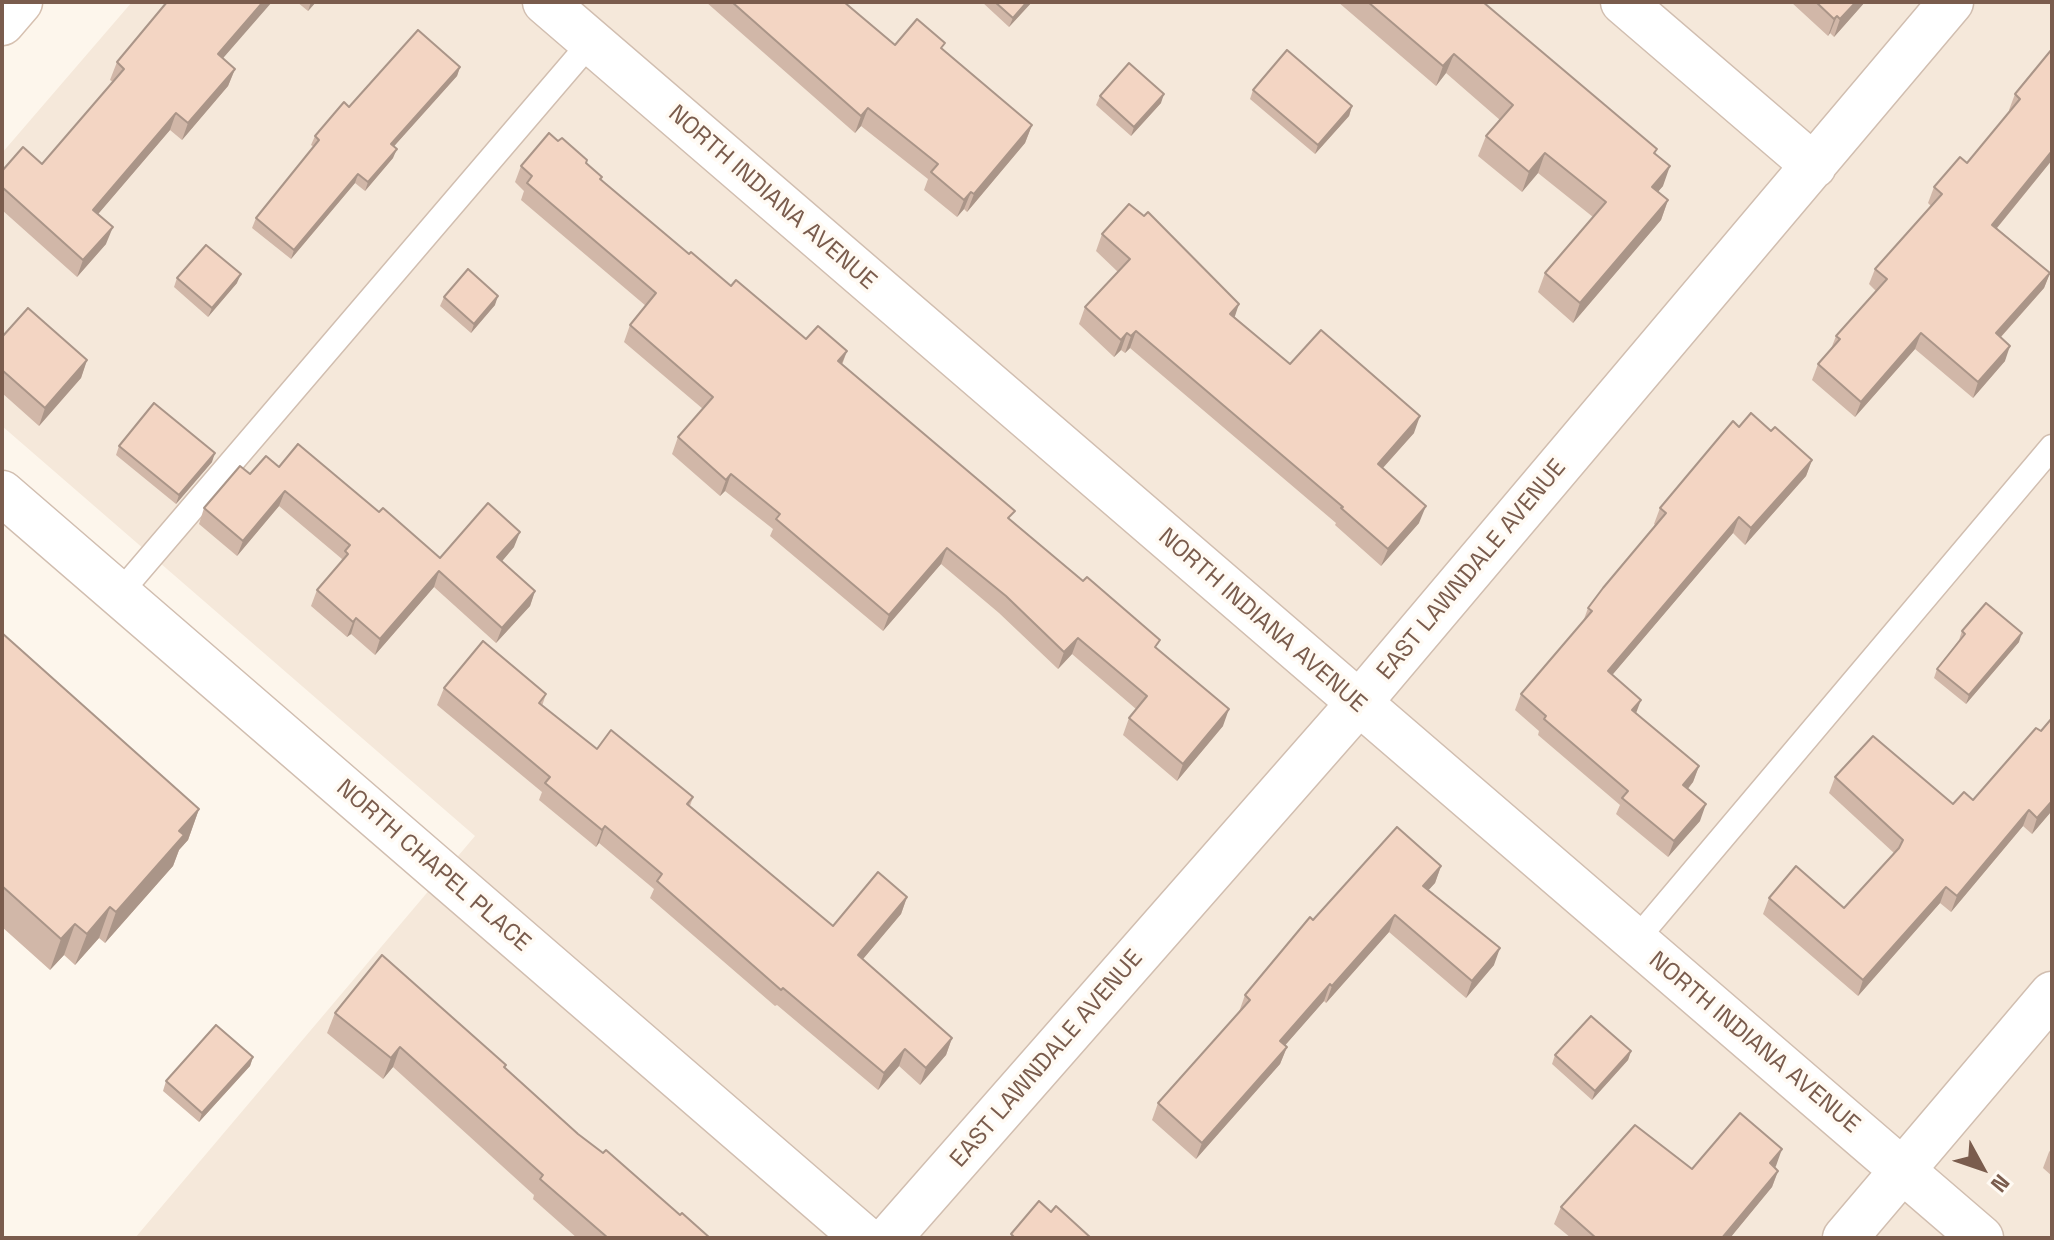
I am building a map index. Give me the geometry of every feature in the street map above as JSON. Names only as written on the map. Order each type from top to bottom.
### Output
[{"type":"street","points":[[2,23],[20,2]]},
{"type":"street","name":"NORTH INDIANA AVENUE","points":[[545,2],[1981,1238]]},
{"type":"street","points":[[1623,2],[1814,166]]},
{"type":"street","name":"EAST LAWNDALE AVENUE","points":[[889,1238],[1358,704],[1951,2]]},
{"type":"street","name":"NORTH CHAPEL PLACE","points":[[2,493],[864,1238]]},
{"type":"street","points":[[1845,1238],[2052,994]]},
{"type":"lane","points":[[118,595],[591,42]]},
{"type":"lane","points":[[1635,941],[2052,447]]},
{"type":"shaded area","points":[[132,2],[2052,2],[2052,1238],[135,1238],[475,836],[2,426],[2,153]]},
{"type":"building","points":[[167,2],[263,2],[218,54],[235,69],[188,123],[176,113],[93,210],[113,227],[83,260],[2,187],[2,171],[23,147],[42,164],[124,69],[117,62]]},
{"type":"building","points":[[732,2],[844,2],[895,45],[917,19],[945,43],[941,48],[1032,125],[974,194],[971,192],[964,200],[931,172],[938,164],[868,108],[861,116]]},
{"type":"building","points":[[995,2],[1027,2],[1013,18]]},
{"type":"building","points":[[1368,2],[1483,2],[1657,149],[1654,153],[1670,166],[1652,187],[1668,200],[1580,303],[1545,273],[1606,202],[1545,153],[1529,172],[1486,136],[1513,105],[1454,54],[1443,66]]},
{"type":"building","points":[[1816,2],[1856,2],[1840,19],[1837,16],[1834,19]]},
{"type":"building","points":[[418,30],[460,67],[391,144],[397,149],[368,182],[358,174],[294,250],[256,218],[319,140],[315,136],[344,102],[349,107]]},
{"type":"building","points":[[2052,49],[2052,151],[1992,225],[2050,273],[1996,333],[2010,346],[1978,382],[1921,333],[1861,402],[1818,364],[1840,339],[1836,336],[1887,279],[1875,269],[1942,194],[1934,187],[1960,157],[1967,163],[2020,99],[2015,94]]},
{"type":"building","points":[[1287,50],[1352,106],[1318,145],[1253,90]]},
{"type":"building","points":[[1129,63],[1164,94],[1134,127],[1100,96]]},
{"type":"building","points":[[549,133],[558,141],[562,138],[587,160],[586,163],[602,177],[600,179],[731,286],[736,280],[806,339],[818,326],[847,351],[838,361],[1015,511],[1008,518],[1083,581],[1087,577],[1160,640],[1155,647],[1229,709],[1183,764],[1129,718],[1147,696],[1078,638],[1064,652],[1006,596],[947,548],[889,615],[776,519],[780,514],[731,474],[726,480],[678,437],[713,397],[630,325],[656,293],[527,183],[532,176],[521,166]]},
{"type":"building","points":[[1129,204],[1144,216],[1148,212],[1239,304],[1230,314],[1290,364],[1321,330],[1420,416],[1378,464],[1426,506],[1388,549],[1136,331],[1131,336],[1127,333],[1121,340],[1085,307],[1130,259],[1102,234]]},
{"type":"building","points":[[206,245],[241,274],[212,308],[177,278]]},
{"type":"building","points":[[468,269],[498,296],[474,324],[444,297]]},
{"type":"building","points":[[28,308],[87,360],[45,408],[2,370],[2,337]]},
{"type":"building","points":[[154,403],[215,453],[179,495],[119,446]]},
{"type":"building","points":[[1751,413],[1771,431],[1775,427],[1812,460],[1751,528],[1739,517],[1608,671],[1641,700],[1632,710],[1699,766],[1683,785],[1706,804],[1674,841],[1622,798],[1628,791],[1544,719],[1546,716],[1521,694],[1592,611],[1588,608],[1603,588],[1666,513],[1660,508],[1733,421],[1739,427]]},
{"type":"building","points":[[298,444],[379,512],[383,508],[440,558],[488,503],[520,532],[497,557],[535,591],[502,628],[439,571],[380,639],[356,618],[353,622],[317,590],[348,554],[345,551],[350,545],[285,491],[243,541],[204,508],[240,466],[250,474],[266,456],[279,467]]},
{"type":"building","points":[[1986,603],[2022,633],[1969,695],[1937,669],[1965,634],[1962,631]]},
{"type":"building","points":[[2,633],[199,809],[179,831],[184,835],[116,912],[110,907],[87,934],[75,924],[61,939],[2,886]]},
{"type":"building","points":[[483,641],[546,694],[539,703],[597,749],[611,730],[693,797],[687,804],[833,926],[878,872],[907,897],[858,955],[952,1038],[926,1068],[905,1049],[884,1073],[783,988],[781,990],[657,881],[662,874],[605,826],[602,830],[545,783],[550,777],[444,688]]},
{"type":"building","points":[[2052,718],[2052,801],[2037,818],[2029,810],[1957,896],[1946,887],[1863,980],[1769,898],[1796,866],[1844,908],[1899,848],[1903,840],[1835,777],[1873,736],[1953,804],[1964,792],[1973,800],[2036,728],[2041,731]]},
{"type":"building","points":[[1397,827],[1441,866],[1423,886],[1500,948],[1472,981],[1395,915],[1280,1041],[1287,1047],[1202,1143],[1158,1103],[1250,1000],[1245,995],[1310,917],[1313,920]]},
{"type":"building","points":[[382,955],[578,1134],[603,1153],[606,1150],[710,1238],[608,1238],[540,1179],[543,1175],[400,1047],[391,1058],[335,1013]]},
{"type":"building","points":[[1591,1016],[1631,1051],[1595,1091],[1555,1055]]},
{"type":"building","points":[[216,1025],[253,1057],[202,1113],[166,1081]]},
{"type":"building","points":[[1740,1113],[1782,1149],[1770,1163],[1778,1171],[1722,1238],[1596,1238],[1561,1207],[1635,1125],[1692,1169]]},
{"type":"building","points":[[1039,1201],[1051,1212],[1056,1206],[1091,1238],[1015,1238],[1011,1234]]}]
